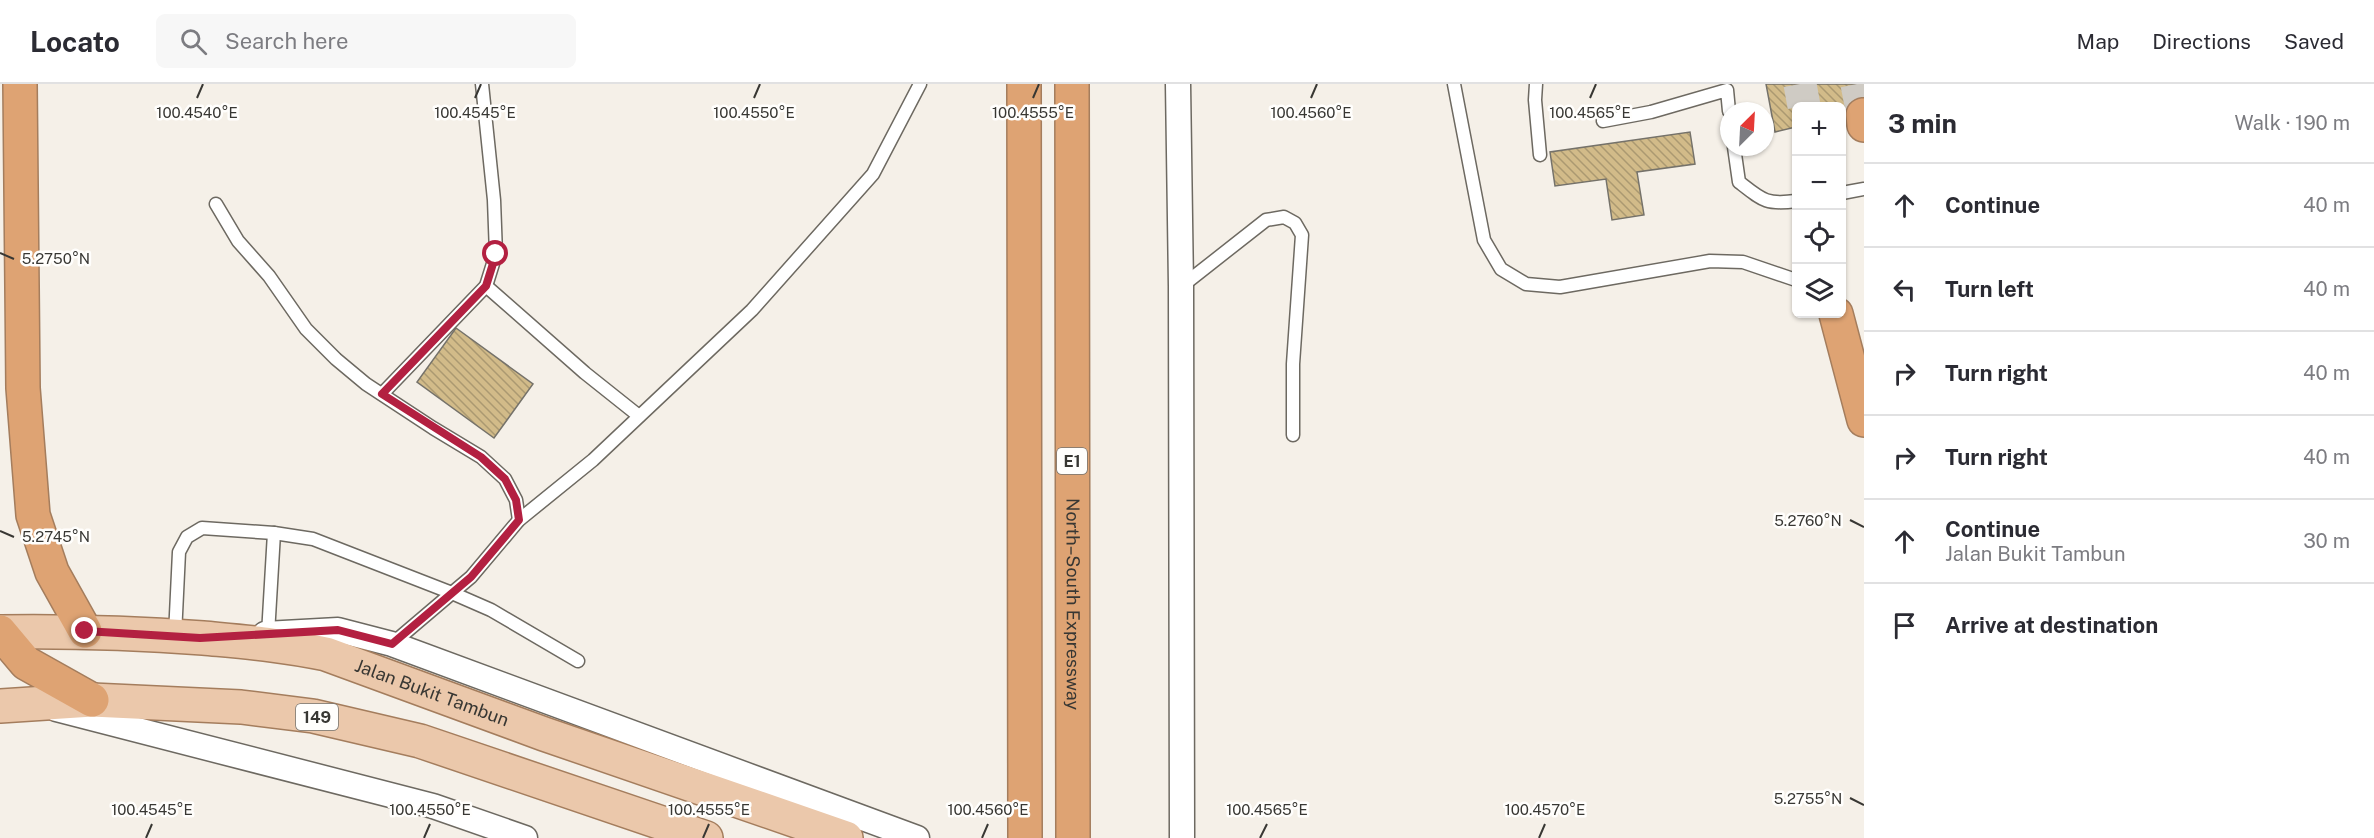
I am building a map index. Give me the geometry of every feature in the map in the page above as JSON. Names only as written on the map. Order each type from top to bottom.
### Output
[{"type":"highway","points":[[21,84],[22,388],[33,515],[52,572],[85,631]]},
{"type":"highway","points":[[1024,84],[1025,838]]},
{"type":"highway","name":"North–South Expressway","points":[[1072,84],[1073,838]]},
{"type":"highway","points":[[1837,318],[1864,420]]},
{"type":"highway","points":[[0,632],[26,663],[92,700]]},
{"type":"main road","name":"Jalan Bukit Tambun","points":[[0,632],[85,631],[188,637],[293,646],[326,654],[544,734],[846,838]]},
{"type":"main road","points":[[0,706],[92,700]]},
{"type":"main road","name":"149","points":[[92,700],[241,707],[313,716],[420,741],[706,838]]},
{"type":"street","points":[[1178,84],[1181,286],[1182,838]]},
{"type":"street","points":[[188,637],[338,630],[392,644],[917,838]]},
{"type":"street","points":[[33,704],[433,806],[525,838]]},
{"type":"lane","points":[[382,394],[486,286],[496,254],[494,200],[482,84]]},
{"type":"lane","points":[[392,644],[471,577],[519,520],[593,460],[752,310],[873,174],[920,84]]},
{"type":"lane","points":[[1455,84],[1484,240],[1501,269],[1526,285],[1560,287],[1710,261],[1743,262],[1792,278]]},
{"type":"lane","points":[[1536,84],[1535,100],[1540,155]]},
{"type":"lane","points":[[1603,121],[1651,112],[1726,87],[1728,102]]},
{"type":"lane","points":[[1735,156],[1739,182],[1757,196],[1775,204],[1792,202]]},
{"type":"lane","points":[[1846,192],[1864,189]]},
{"type":"lane","points":[[216,204],[238,241],[269,276],[306,329],[336,359],[382,394],[481,457],[505,479],[516,500],[519,520]]},
{"type":"lane","points":[[1181,286],[1266,220],[1284,217],[1295,223],[1302,235],[1293,364],[1293,435]]},
{"type":"lane","points":[[486,286],[585,373],[639,416]]},
{"type":"lane","points":[[188,637],[179,552],[187,537],[202,528],[274,532],[313,539],[452,593],[491,610],[578,661]]},
{"type":"lane","points":[[268,634],[274,532]]},
{"type":"building","points":[[1766,84],[1864,84],[1864,114],[1846,117],[1846,102],[1792,102],[1792,128],[1775,132],[1774,102],[1769,102]]},
{"type":"building","points":[[1690,132],[1695,164],[1637,172],[1644,215],[1612,220],[1606,179],[1555,186],[1550,152]]},
{"type":"building","points":[[456,328],[533,384],[494,438],[417,382]]},
{"type":"tunnel","points":[[1800,84],[1803,102]]},
{"type":"tunnel","points":[[1857,84],[1863,115]]},
{"type":"route","points":[[85,631],[200,638],[338,630],[392,644],[471,577],[519,520],[516,500],[505,479],[481,457],[382,394],[424,353],[486,286],[496,254]]}]
